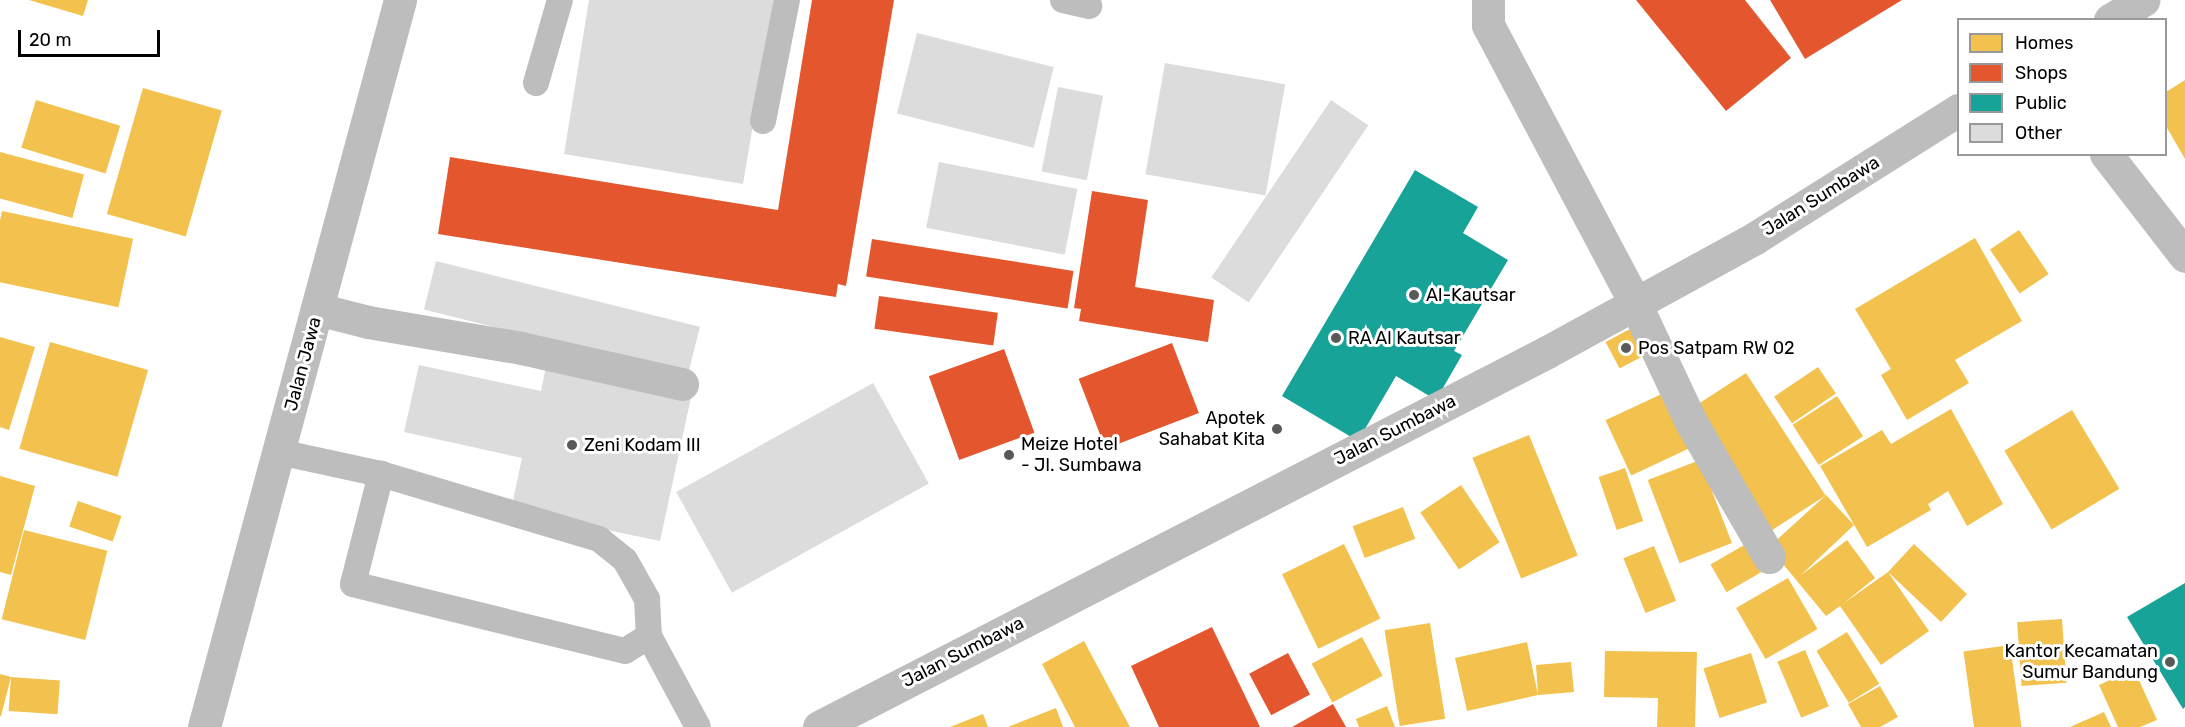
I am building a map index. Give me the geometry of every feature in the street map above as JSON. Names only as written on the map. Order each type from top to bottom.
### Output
[{"type":"street","name":"Jalan Jawa","points":[[204,727],[400,0]]},
{"type":"street","points":[[1465,0],[1488,13],[1635,303],[1691,422],[1769,557]]},
{"type":"street","points":[[2113,18],[2143,0]]},
{"type":"street","name":"Jalan Sumbawa","points":[[819,727],[1547,352],[1755,238],[1957,111]]},
{"type":"street","points":[[2108,156],[2185,256]]},
{"type":"street","points":[[317,309],[368,322],[521,348],[682,384]]},
{"type":"lane","points":[[536,83],[560,0]]},
{"type":"lane","points":[[763,121],[787,0]]},
{"type":"lane","points":[[1063,0],[1089,6]]},
{"type":"lane","points":[[279,452],[381,474],[599,539],[625,560],[647,599],[649,636],[698,727]]},
{"type":"lane","points":[[381,474],[354,584],[625,651],[649,636]]},
{"type":"building: Homes","points":[[29,0],[88,0],[83,16]]},
{"type":"building: Homes","points":[[2185,80],[2185,159],[2167,128],[2167,91]]},
{"type":"building: Homes","points":[[143,88],[222,111],[186,237],[107,214]]},
{"type":"building: Homes","points":[[36,100],[120,126],[106,174],[21,148]]},
{"type":"building: Homes","points":[[0,152],[84,175],[72,218],[0,199]]},
{"type":"building: Homes","points":[[2,211],[133,239],[119,307],[0,282]]},
{"type":"building: Homes","points":[[2019,230],[2049,274],[2020,294],[1990,250]]},
{"type":"building: Homes","points":[[1975,238],[2022,321],[1955,360],[1969,383],[1907,420],[1881,375],[1891,369],[1855,309]]},
{"type":"building: Homes","name":"Pos Satpam RW 02","points":[[1632,328],[1646,354],[1620,369],[1606,342]]},
{"type":"building: Homes","points":[[0,337],[35,347],[9,430],[0,427]]},
{"type":"building: Homes","points":[[50,342],[148,370],[117,477],[19,449]]},
{"type":"building: Homes","points":[[1818,367],[1836,394],[1792,423],[1774,397]]},
{"type":"building: Homes","points":[[1746,373],[1826,495],[1768,533],[1688,411]]},
{"type":"building: Homes","points":[[1668,391],[1694,446],[1631,475],[1605,420]]},
{"type":"building: Homes","points":[[1837,396],[1863,436],[1819,465],[1793,425]]},
{"type":"building: Homes","points":[[1951,409],[2003,504],[1967,526],[1948,491],[1928,504],[1931,510],[1867,547],[1820,466],[1882,430],[1891,444]]},
{"type":"building: Homes","points":[[2072,410],[2119,489],[2052,530],[2004,451]]},
{"type":"building: Homes","points":[[1529,435],[1578,556],[1521,578],[1472,458]]},
{"type":"building: Homes","points":[[1700,460],[1732,543],[1680,563],[1648,480]]},
{"type":"building: Homes","points":[[1625,468],[1643,521],[1617,530],[1599,477]]},
{"type":"building: Homes","points":[[0,476],[35,486],[11,575],[0,572]]},
{"type":"building: Homes","points":[[1461,485],[1500,542],[1459,570],[1420,512]]},
{"type":"building: Homes","points":[[1826,495],[1854,525],[1800,576],[1847,540],[1875,578],[1844,603],[1888,572],[1929,631],[1881,665],[1840,606],[1826,616],[1769,547]]},
{"type":"building: Homes","points":[[78,501],[121,516],[113,542],[69,527]]},
{"type":"building: Homes","points":[[1403,507],[1415,539],[1365,558],[1353,526]]},
{"type":"building: Homes","points":[[24,530],[107,551],[85,640],[2,619]]},
{"type":"building: Homes","points":[[1344,544],[1380,619],[1318,649],[1282,574]]},
{"type":"building: Homes","points":[[1746,544],[1762,572],[1726,592],[1710,564]]},
{"type":"building: Homes","points":[[1914,544],[1967,594],[1941,622],[1888,572]]},
{"type":"building: Homes","points":[[1654,546],[1676,601],[1646,613],[1623,558]]},
{"type":"building: Homes","points":[[1788,578],[1818,629],[1766,659],[1736,608]]},
{"type":"building: Homes","points":[[2062,619],[2066,683],[2022,686],[2017,622]]},
{"type":"building: Homes","points":[[1430,623],[1445,719],[1400,726],[1385,630]]},
{"type":"building: Homes","points":[[1847,632],[1879,684],[1849,703],[1816,651]]},
{"type":"building: Homes","points":[[1362,637],[1383,676],[1332,703],[1312,664]]},
{"type":"building: Homes","points":[[1084,641],[1130,727],[1075,727],[1042,664]]},
{"type":"building: Homes","points":[[1527,642],[1538,695],[1467,711],[1455,658]]},
{"type":"building: Homes","points":[[2010,645],[2022,727],[1974,727],[1963,652]]},
{"type":"building: Homes","points":[[1805,650],[1829,706],[1801,718],[1777,662]]},
{"type":"building: Homes","points":[[1605,651],[1697,652],[1695,727],[1657,727],[1658,698],[1604,697]]},
{"type":"building: Homes","points":[[1751,653],[1767,702],[1720,718],[1703,668]]},
{"type":"building: Homes","points":[[1571,662],[1574,692],[1538,695],[1536,665]]},
{"type":"building: Homes","points":[[2134,669],[2157,720],[2140,727],[2118,727],[2099,685]]},
{"type":"building: Homes","points":[[0,674],[11,677],[1,716],[0,716]]},
{"type":"building: Homes","points":[[11,677],[60,680],[58,714],[9,711]]},
{"type":"building: Homes","points":[[1880,686],[1898,717],[1880,727],[1861,727],[1848,704]]},
{"type":"building: Homes","points":[[1387,706],[1395,727],[1359,727],[1356,719]]},
{"type":"building: Homes","points":[[1056,708],[1063,727],[1008,727]]},
{"type":"building: Homes","points":[[2104,712],[2111,727],[2070,727]]},
{"type":"building: Homes","points":[[983,714],[988,727],[950,727]]},
{"type":"building: Shops","points":[[812,0],[894,0],[846,286],[838,284],[836,297],[438,234],[450,157],[778,210]]},
{"type":"building: Shops","points":[[1636,0],[1745,0],[1791,58],[1726,111]]},
{"type":"building: Shops","points":[[1770,0],[1902,0],[1805,59]]},
{"type":"building: Shops","points":[[1092,191],[1148,200],[1135,287],[1214,300],[1208,342],[1079,321],[1081,309],[1074,308]]},
{"type":"building: Shops","points":[[872,239],[1073,271],[1068,308],[866,277]]},
{"type":"building: Shops","points":[[879,296],[998,313],[993,345],[874,329]]},
{"type":"building: Shops","points":[[1172,343],[1199,413],[1106,449],[1079,379]]},
{"type":"building: Shops","points":[[1004,349],[1034,433],[959,460],[929,376]]},
{"type":"building: Shops","points":[[1212,627],[1260,727],[1159,727],[1131,666]]},
{"type":"building: Shops","points":[[1288,653],[1310,694],[1271,715],[1249,674]]},
{"type":"building: Shops","points":[[1333,704],[1346,727],[1292,727]]},
{"type":"building: Public","name":"Al-Kautsar","points":[[1415,170],[1478,207],[1463,233],[1508,260],[1454,351],[1462,355],[1436,400],[1396,376],[1358,441],[1282,396]]},
{"type":"building: Public","name":"Kantor Kecamatan Sumur Bandung","points":[[2185,583],[2185,707],[2183,709],[2127,617]]},
{"type":"building: Other","points":[[589,0],[774,0],[743,184],[564,154]]},
{"type":"building: Other","points":[[917,33],[1054,67],[1034,148],[897,114]]},
{"type":"building: Other","points":[[1165,63],[1285,84],[1266,195],[1145,174]]},
{"type":"building: Other","points":[[1058,87],[1103,96],[1087,180],[1042,171]]},
{"type":"building: Other","points":[[1331,100],[1368,125],[1249,303],[1211,277]]},
{"type":"building: Other","points":[[939,162],[1077,189],[1065,255],[926,228]]},
{"type":"building: Other","points":[[436,261],[700,327],[688,375],[424,310]]},
{"type":"building: Other","name":"Zeni Kodam III","points":[[547,361],[692,393],[660,541],[511,510],[522,458],[404,432],[419,365],[541,391]]},
{"type":"building: Other","points":[[873,383],[929,484],[732,593],[676,492]]},
{"type":"place","name":"Al-Kautsar","points":[[1414,295]]},
{"type":"place","name":"RA Al Kautsar","points":[[1336,338]]},
{"type":"place","name":"Pos Satpam RW 02","points":[[1626,348]]},
{"type":"place","name":"Apotek Sahabat Kita","points":[[1277,429]]},
{"type":"place","name":"Zeni Kodam III","points":[[572,445]]},
{"type":"place","name":"Meize Hotel - Jl. Sumbawa","points":[[1009,455]]},
{"type":"place","name":"Kantor Kecamatan Sumur Bandung","points":[[2170,662]]}]
